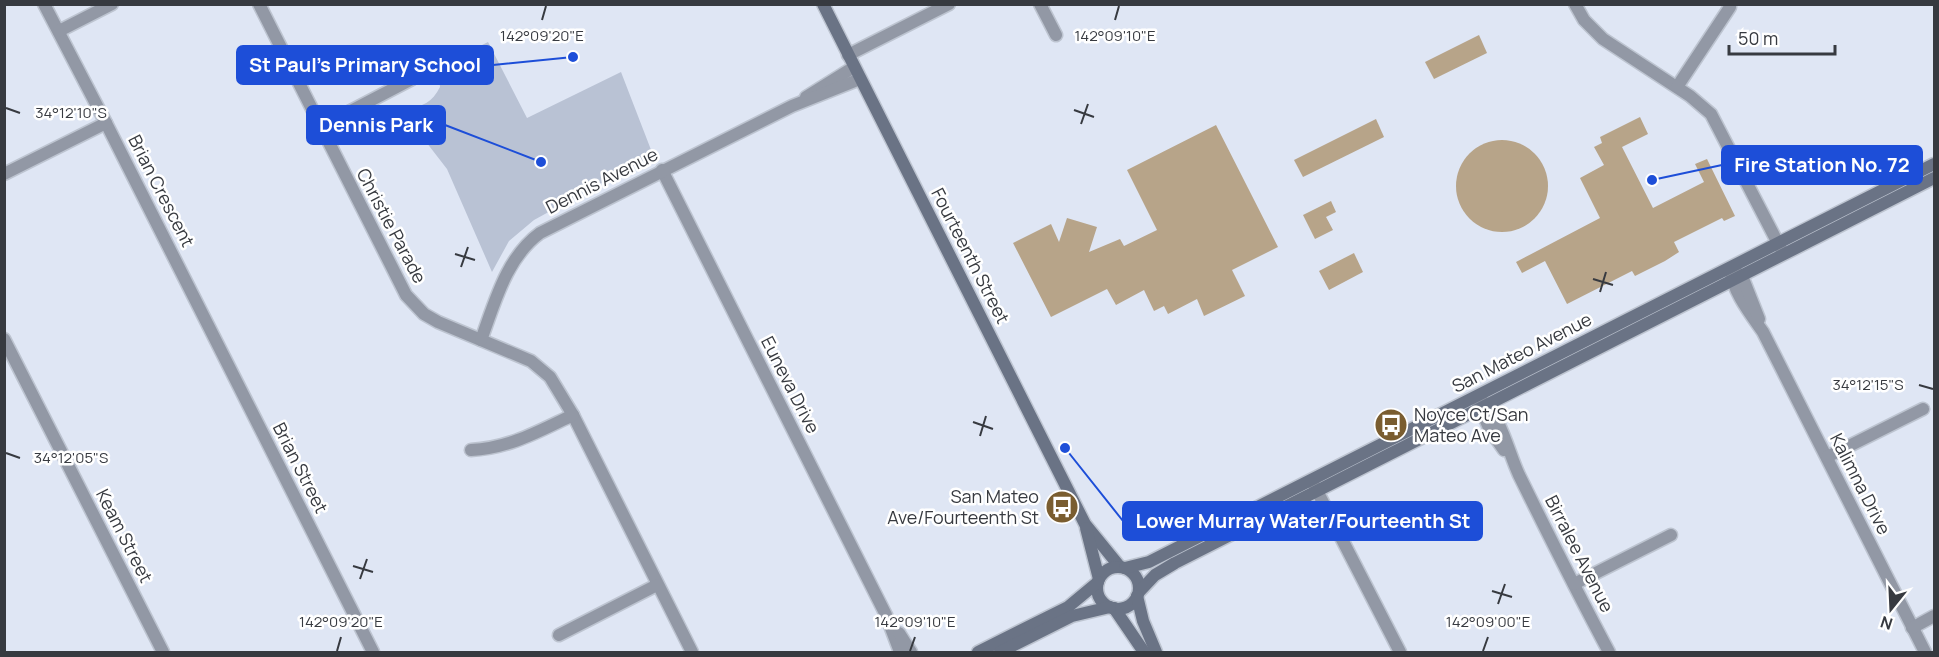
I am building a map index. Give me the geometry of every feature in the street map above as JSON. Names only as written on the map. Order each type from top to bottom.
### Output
[{"type":"street","name":"Brian Crescent","points":[[44,4],[195,299]]},
{"type":"street","points":[[59,31],[112,4]]},
{"type":"street","name":"Christie Parade","points":[[259,4],[406,296],[424,314],[524,357],[542,369],[556,386],[573,415],[692,652]]},
{"type":"street","name":"Fourteenth Street","points":[[823,4],[1085,524],[1122,568]]},
{"type":"street","points":[[848,55],[949,4]]},
{"type":"street","points":[[1040,4],[1056,34]]},
{"type":"street","points":[[1575,4],[1584,20],[1603,39],[1677,87],[1711,114],[1784,255]]},
{"type":"street","points":[[1677,87],[1730,7]]},
{"type":"street","name":"Dennis Avenue","points":[[481,340],[507,273],[528,242],[662,171],[857,73]]},
{"type":"street","points":[[320,127],[412,79]]},
{"type":"street","points":[[4,174],[106,123]]},
{"type":"street","name":"San Mateo Avenue","points":[[1122,568],[1149,562],[1484,407],[1734,275],[1779,243],[1935,164]]},
{"type":"street","name":"Euneva Drive","points":[[662,171],[886,615],[900,652]]},
{"type":"street","name":"San Mateo Avenue","points":[[1138,594],[1155,575],[1165,569],[1477,396],[1734,275],[1784,255],[1935,178]]},
{"type":"street","name":"Kalimna Drive","points":[[1734,275],[1925,652]]},
{"type":"street","name":"Brian Street","points":[[195,299],[373,652]]},
{"type":"street","name":"Keam Street","points":[[4,339],[163,652]]},
{"type":"street","name":"Birralee Avenue","points":[[1477,396],[1499,425],[1518,471],[1609,652]]},
{"type":"street","points":[[1827,457],[1923,408]]},
{"type":"street","points":[[471,450],[490,449],[515,443],[573,415]]},
{"type":"street","points":[[1314,485],[1400,652]]},
{"type":"street","name":"Fourteenth Street","points":[[1085,524],[1098,581]]},
{"type":"street","points":[[1574,584],[1671,535]]},
{"type":"street","points":[[978,652],[1068,607],[1108,570],[1122,568],[1138,580],[1143,621],[1156,652]]},
{"type":"street","points":[[1098,581],[1098,594],[1112,608],[1144,652]]},
{"type":"street","points":[[559,635],[657,585]]},
{"type":"street","points":[[1000,652],[1072,616],[1112,608],[1125,608],[1138,594]]},
{"type":"street","name":"Euneva Drive","points":[[886,615],[911,652]]},
{"type":"street","points":[[1912,628],[1935,616]]},
{"type":"shaded area","points":[[488,42],[527,118],[621,72],[653,155],[534,220],[509,241],[492,272],[447,169],[399,107],[418,106],[428,102],[440,87],[438,67]]},
{"type":"building","points":[[1479,35],[1487,53],[1434,79],[1425,62]]},
{"type":"building","points":[[1640,117],[1648,134],[1622,147],[1653,208],[1704,182],[1695,164],[1707,159],[1735,216],[1724,221],[1722,218],[1674,242],[1679,252],[1665,261],[1635,276],[1632,271],[1567,304],[1545,261],[1522,273],[1516,262],[1600,218],[1580,178],[1604,165],[1594,147],[1602,143],[1600,137]]},
{"type":"building","points":[[1376,119],[1384,137],[1303,177],[1294,160]]},
{"type":"building","points":[[1216,125],[1278,247],[1232,270],[1245,296],[1204,316],[1197,299],[1168,314],[1164,306],[1154,311],[1144,290],[1116,305],[1107,289],[1051,317],[1013,243],[1051,224],[1059,242],[1067,218],[1097,227],[1089,252],[1120,239],[1124,246],[1157,230],[1127,170]]},
{"type":"building","points":[[1502,140],[1520,144],[1534,154],[1544,168],[1548,186],[1544,204],[1534,218],[1520,228],[1502,232],[1484,228],[1470,218],[1460,204],[1456,186],[1460,168],[1470,154],[1484,144]]},
{"type":"building","points":[[1331,201],[1336,212],[1326,217],[1333,230],[1315,239],[1303,215]]},
{"type":"building","points":[[1354,253],[1363,272],[1329,290],[1319,271]]},
{"type":"place","name":"St Paul's Primary School","points":[[573,57]]},
{"type":"place","name":"Dennis Park","points":[[541,162]]},
{"type":"place","name":"Fire Station No. 72","points":[[1652,180]]},
{"type":"place","name":"Noyce Ct/San Mateo Ave","points":[[1391,425]]},
{"type":"place","name":"Lower Murray Water/Fourteenth St","points":[[1065,448]]},
{"type":"place","name":"San Mateo Ave/Fourteenth St","points":[[1062,507]]}]
